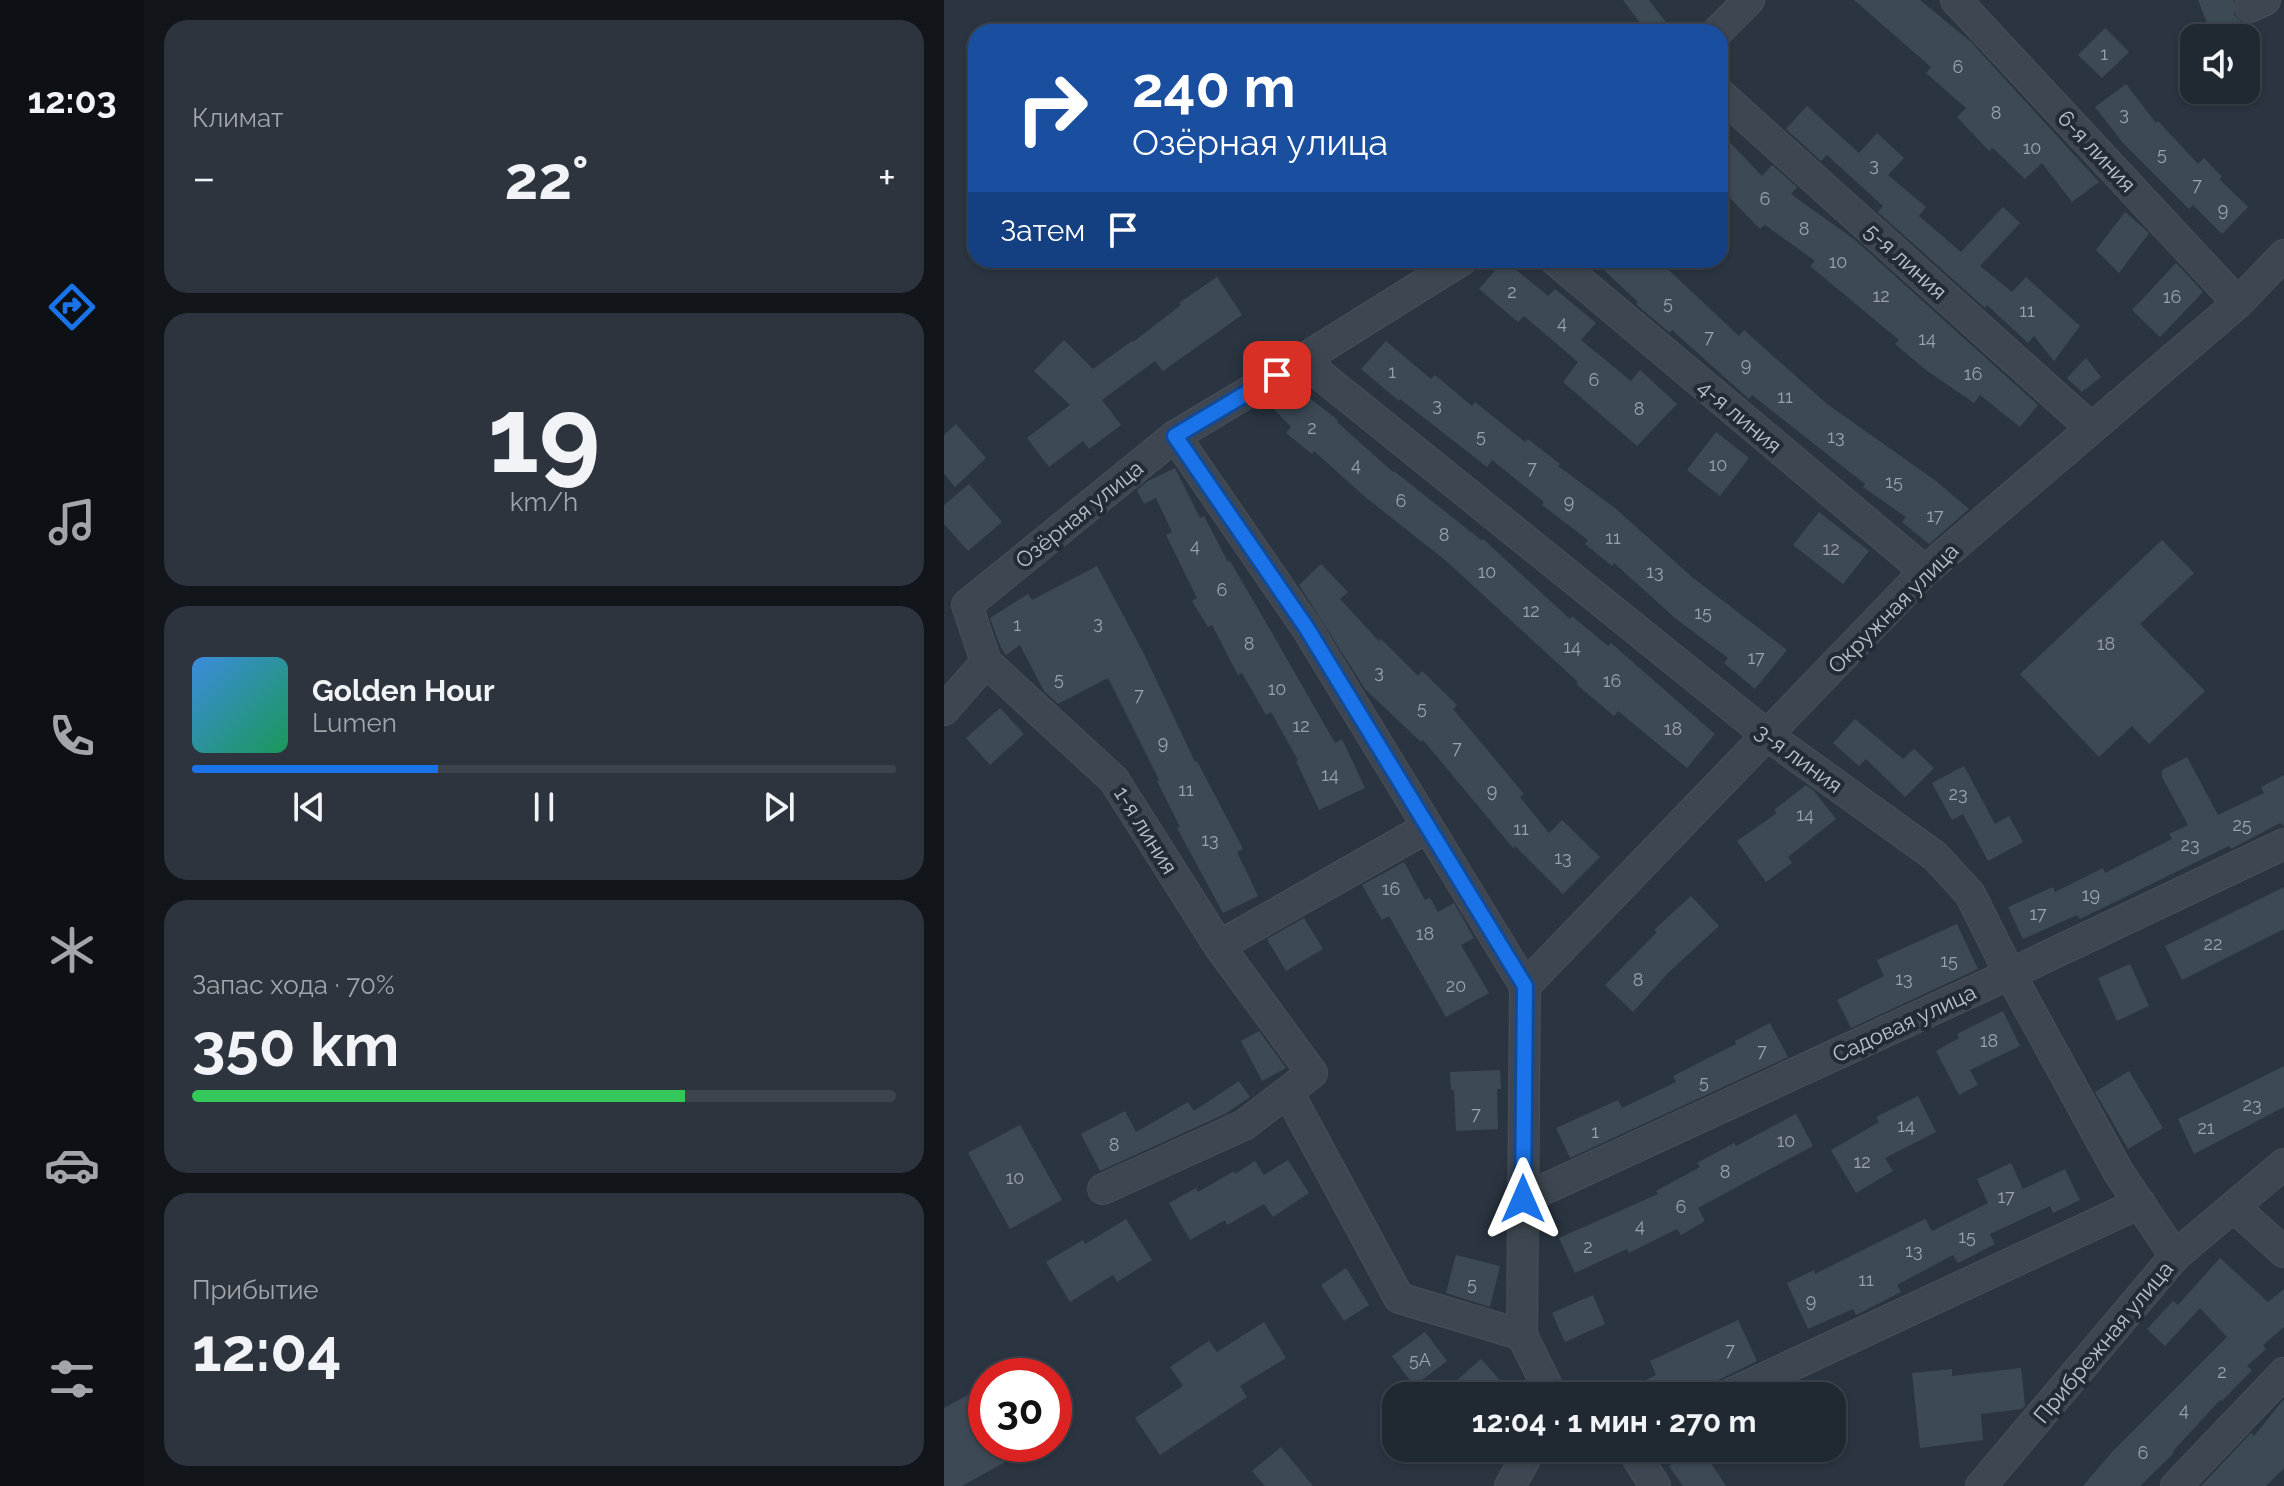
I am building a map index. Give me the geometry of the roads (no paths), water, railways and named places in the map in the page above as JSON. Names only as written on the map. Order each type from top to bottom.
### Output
[{"type":"street","points":[[1725,24],[1749,0]]},
{"type":"street","name":"6-я линия","points":[[1956,0],[2238,303]]},
{"type":"street","name":"5-я линия","points":[[1728,101],[2091,428]]},
{"type":"street","name":"Окружная улица","points":[[1525,986],[1925,571],[2238,303],[2284,255]]},
{"type":"street","name":"Озёрная улица","points":[[986,662],[967,605],[1175,436],[1449,268]]},
{"type":"street","name":"4-я линия","points":[[1565,268],[1925,571]]},
{"type":"street","name":"3-я линия","points":[[1302,360],[1767,735],[1935,856],[1970,894],[2010,974],[2119,1173],[2175,1256]]},
{"type":"street","points":[[1175,436],[1306,627],[1525,986],[1522,1335],[1545,1382]]},
{"type":"street","points":[[944,710],[986,662]]},
{"type":"street","name":"1-я линия","points":[[986,662],[1114,780],[1219,946],[1312,1073],[1288,1092]]},
{"type":"street","points":[[1219,946],[1428,827]]},
{"type":"street","name":"Садовая улица","points":[[1523,1199],[2284,844]]},
{"type":"street","points":[[1103,1189],[1244,1125],[1288,1092],[1399,1298],[1522,1335]]},
{"type":"street","name":"Прибрежная улица","points":[[1981,1486],[2175,1256],[2284,1164]]},
{"type":"street","points":[[1756,1382],[2140,1203]]},
{"type":"street","points":[[2234,1207],[2284,1252]]},
{"type":"street","points":[[2176,1486],[2284,1373]]},
{"type":"street","points":[[1510,1486],[1523,1462]]},
{"type":"street","points":[[1640,1462],[1655,1486]]}]
